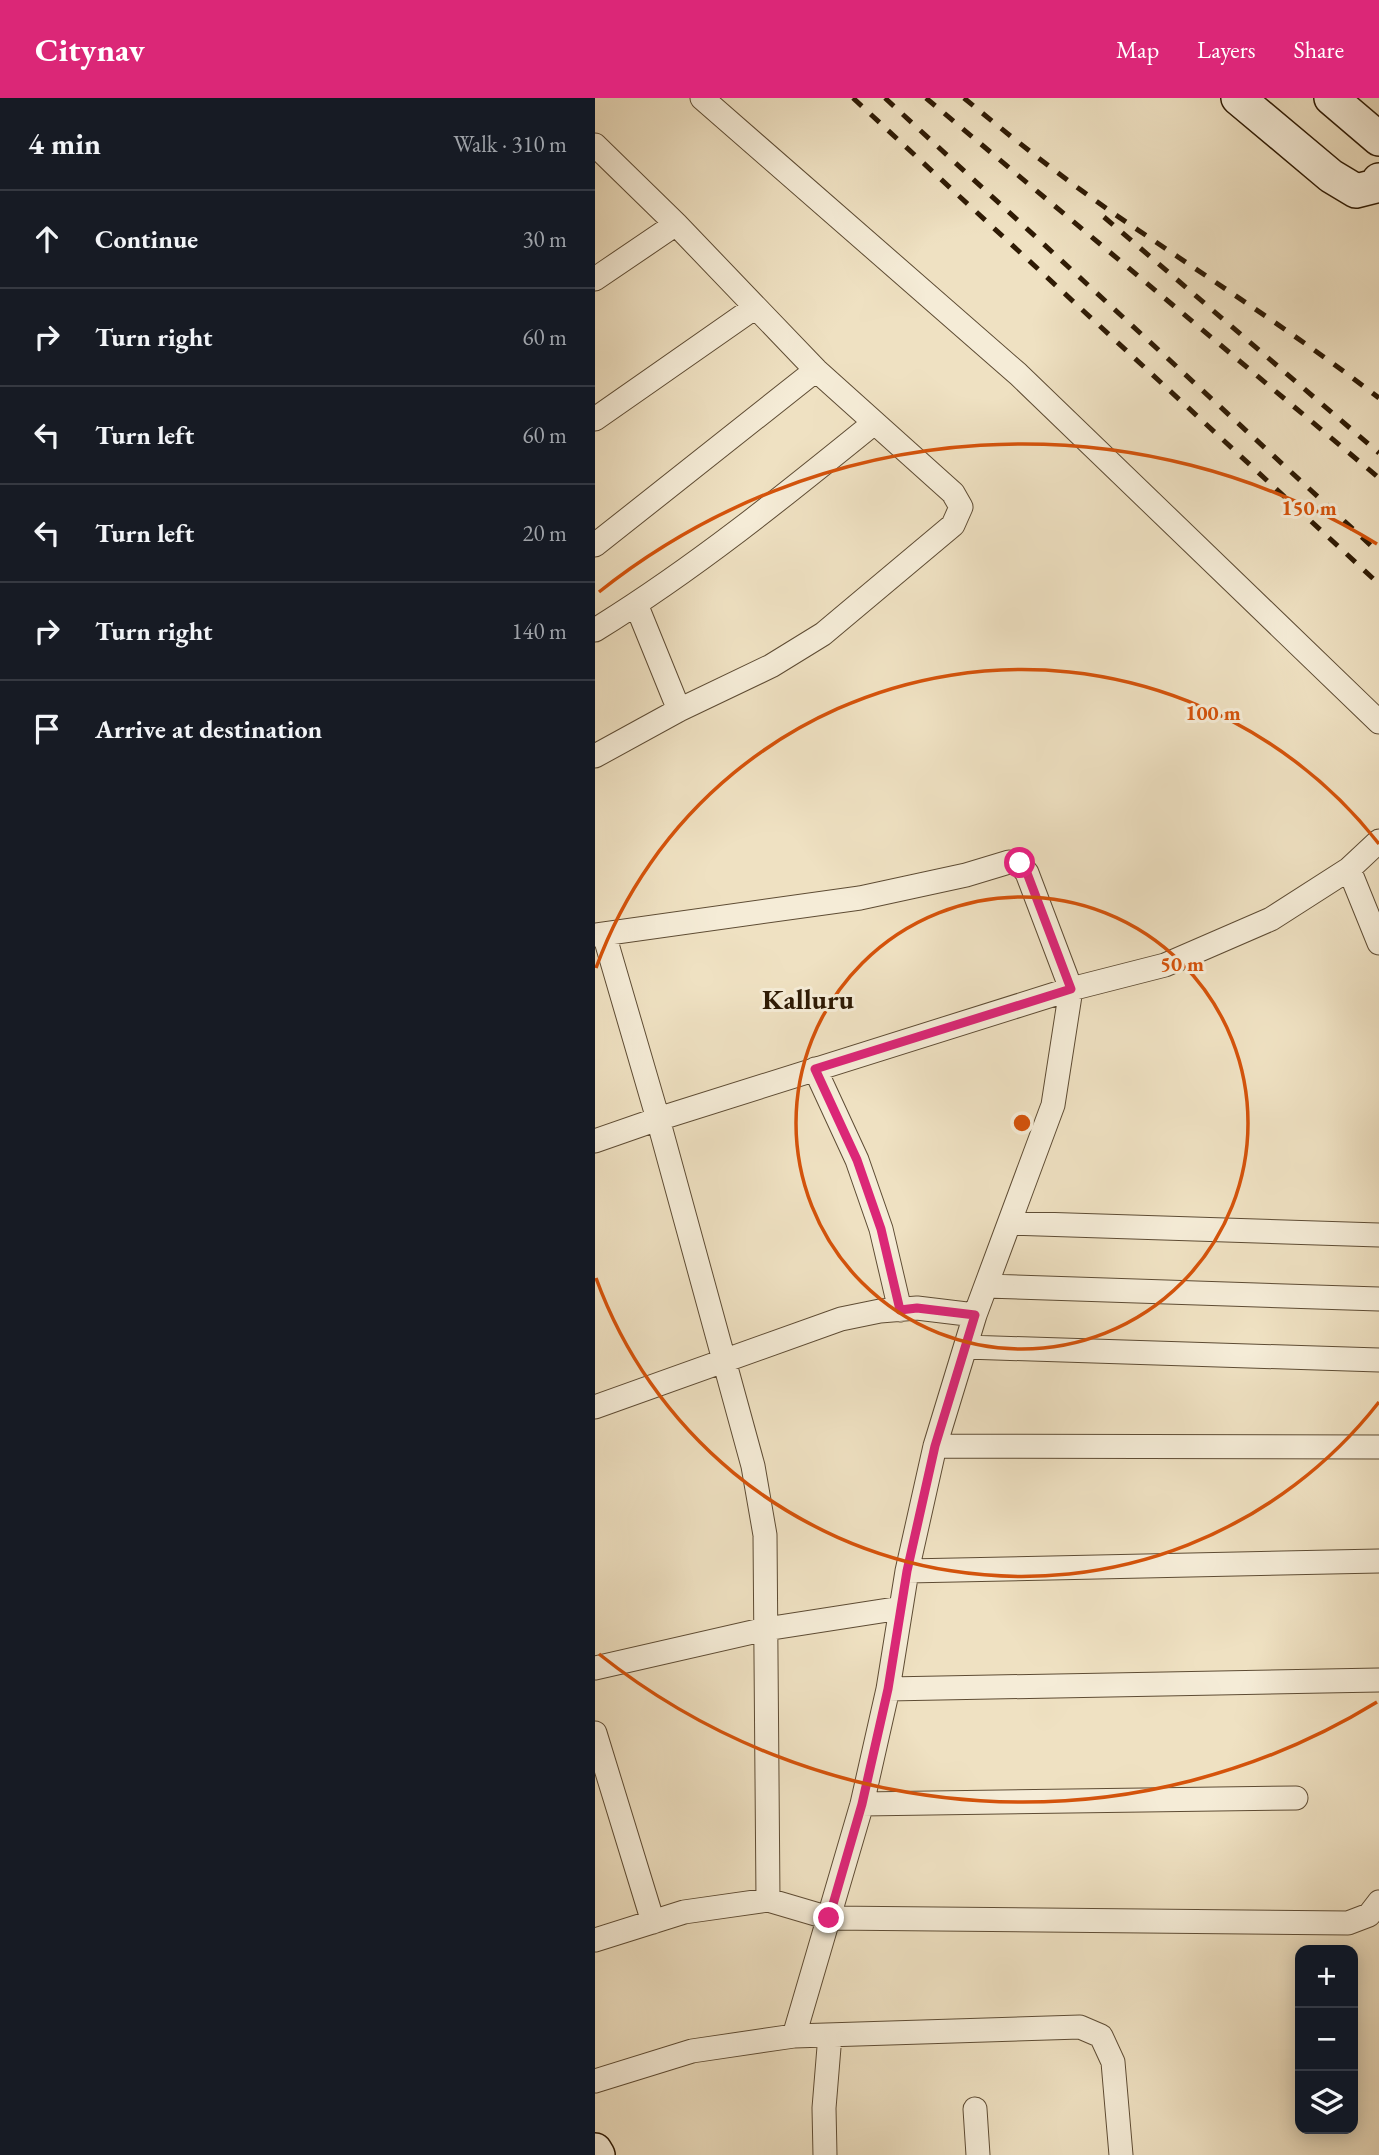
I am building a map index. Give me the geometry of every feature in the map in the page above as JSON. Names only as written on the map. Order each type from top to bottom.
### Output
[{"type":"main road","points":[[1238,98],[1331,176],[1356,191],[1375,186],[1379,180]]},
{"type":"main road","points":[[1331,98],[1379,139]]},
{"type":"main road","points":[[595,2150],[598,2155]]},
{"type":"street","points":[[702,98],[1018,374],[1379,722]]},
{"type":"street","points":[[595,145],[816,370],[953,493],[961,507],[953,525],[823,634],[771,666],[679,710],[595,756]]},
{"type":"street","points":[[595,279],[676,225]]},
{"type":"street","points":[[595,419],[754,308]]},
{"type":"street","points":[[595,545],[816,370]]},
{"type":"street","points":[[595,630],[748,525],[874,424]]},
{"type":"street","points":[[636,604],[679,710]]},
{"type":"street","points":[[595,1141],[1071,989],[1165,965],[1271,919],[1349,869],[1379,841]]},
{"type":"street","points":[[768,1900],[765,1535],[753,1466],[658,1119],[599,935],[860,898],[965,875],[1009,862],[1020,863],[1027,873],[1071,989],[1053,1105],[975,1315],[935,1446],[907,1571],[888,1689],[862,1804],[794,2036]]},
{"type":"street","points":[[1349,869],[1379,943]]},
{"type":"street","points":[[815,1069],[857,1160],[881,1229],[900,1310]]},
{"type":"street","points":[[1010,1223],[1379,1235]]},
{"type":"street","points":[[986,1286],[1379,1299]]},
{"type":"street","points":[[595,1407],[841,1319],[880,1311],[917,1308],[975,1315]]},
{"type":"street","points":[[966,1347],[1379,1360]]},
{"type":"street","points":[[935,1446],[1379,1447]]},
{"type":"street","points":[[907,1571],[1379,1561]]},
{"type":"street","points":[[595,1668],[767,1629],[901,1608]]},
{"type":"street","points":[[888,1689],[1379,1680]]},
{"type":"street","points":[[595,1733],[653,1922]]},
{"type":"street","points":[[862,1804],[1296,1798]]},
{"type":"street","points":[[595,1940],[684,1912],[768,1900],[829,1918],[1348,1923],[1369,1915],[1379,1902]]},
{"type":"street","points":[[595,2081],[692,2052],[794,2036],[1080,2027],[1101,2036],[1113,2062],[1121,2155]]},
{"type":"street","points":[[825,2155],[824,2108],[830,2035]]},
{"type":"street","points":[[975,2109],[978,2155]]},
{"type":"railway","points":[[853,98],[1379,584]]},
{"type":"railway","points":[[885,98],[1379,553]]},
{"type":"railway","points":[[926,98],[1379,478]]},
{"type":"railway","points":[[964,98],[1100,204],[1293,335],[1379,398]]},
{"type":"railway","points":[[1104,217],[1379,453]]},
{"type":"district","name":"Kalluru","points":[[808,999]]},
{"type":"route","points":[[829,1918],[862,1804],[888,1689],[907,1571],[935,1446],[975,1315],[917,1308],[900,1310],[881,1229],[857,1160],[815,1069],[1071,989],[1027,873],[1020,863]]}]
